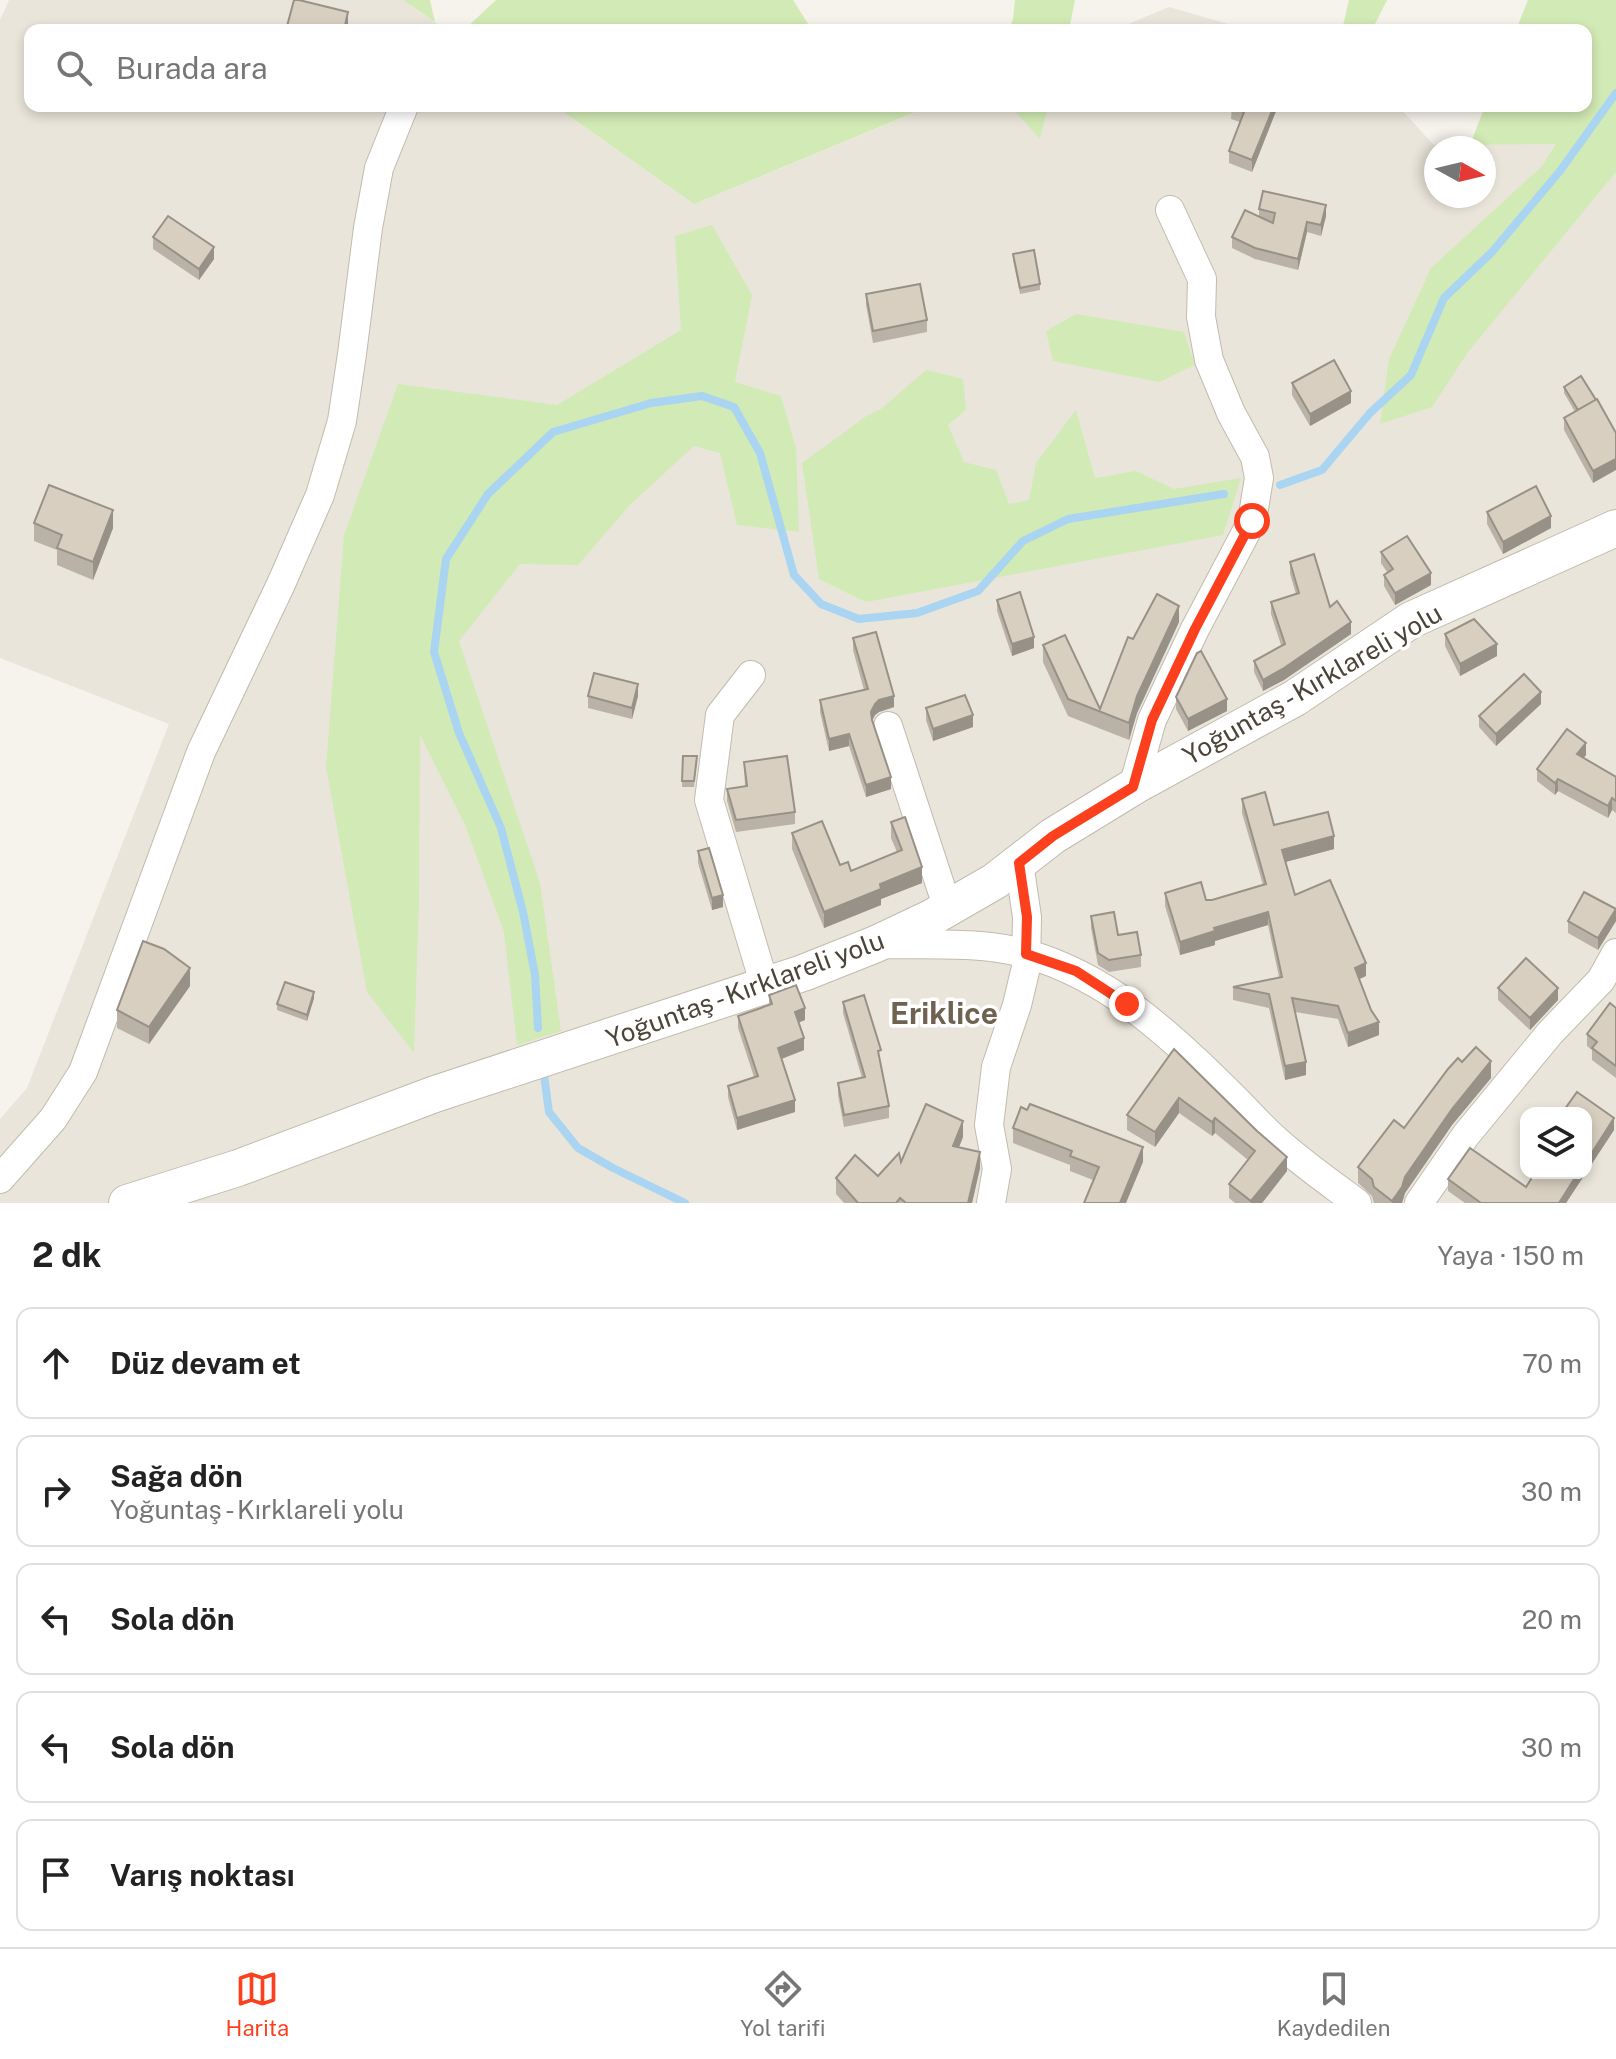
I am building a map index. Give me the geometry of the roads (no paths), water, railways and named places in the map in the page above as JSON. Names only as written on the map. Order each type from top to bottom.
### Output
[{"type":"street","points":[[0,1179],[53,1119],[83,1072],[201,752],[320,495],[342,421],[379,168],[402,112]]},
{"type":"street","points":[[1133,787],[1152,720],[1195,629],[1252,521],[1259,478],[1255,457],[1231,413],[1209,360],[1201,317],[1202,279],[1170,210]]},
{"type":"street","name":"Yoğuntaş - Kırklareli yolu","points":[[127,1203],[238,1168],[435,1094],[803,973],[876,944],[948,909],[995,881],[1053,836],[1133,787],[1295,698],[1411,620],[1616,528]]},
{"type":"street","points":[[751,675],[720,715],[709,800],[765,986]]},
{"type":"street","points":[[888,726],[948,909]]},
{"type":"street","points":[[991,1203],[997,1169],[989,1125],[996,1067],[1026,967],[1027,917],[1019,863]]},
{"type":"street","points":[[876,944],[974,945],[1026,954],[1076,971],[1167,1034],[1275,1139],[1357,1203]]},
{"type":"street","points":[[1419,1203],[1466,1135],[1550,1033],[1601,980],[1616,953]]},
{"type":"waterway","points":[[1280,485],[1322,470],[1370,413],[1411,375],[1444,298],[1492,252],[1560,171],[1616,93]]},
{"type":"waterway","points":[[538,1028],[535,975],[523,912],[501,828],[459,733],[434,652],[446,559],[488,494],[553,432],[651,403],[702,396],[734,407],[760,453],[794,575],[821,604],[859,619],[917,613],[978,591],[1023,541],[1068,519],[1224,494]]},
{"type":"waterway","points":[[544,1075],[549,1112],[578,1148],[685,1203]]},
{"type":"district","name":"Eriklice","points":[[944,1013]]}]
